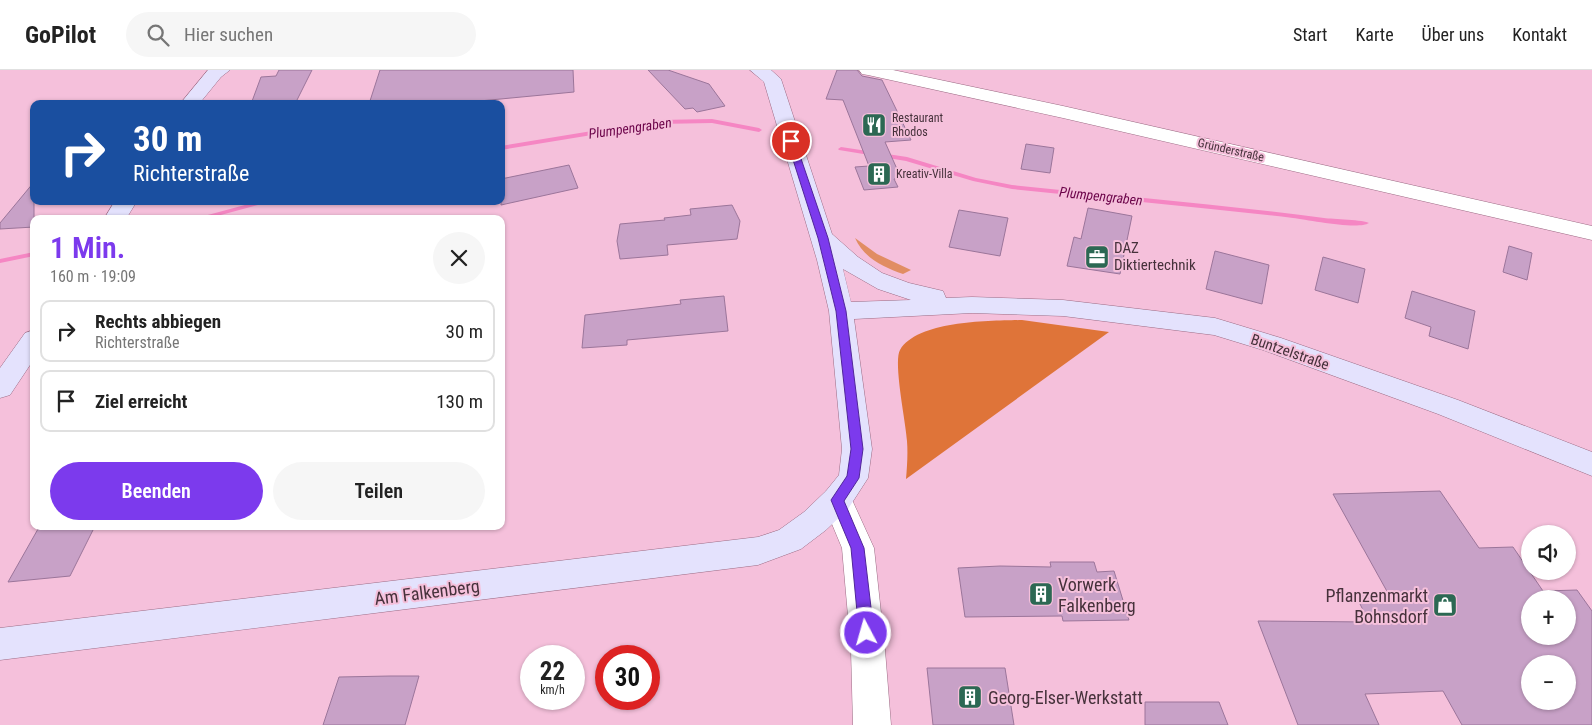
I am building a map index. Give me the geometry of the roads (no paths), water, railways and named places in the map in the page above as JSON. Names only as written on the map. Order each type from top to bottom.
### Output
[{"type":"street","points":[[192,100],[215,74],[221,70]]},
{"type":"street","name":"Gründerstraße","points":[[868,70],[1063,112],[1592,233]]},
{"type":"street","name":"Am Falkenberg","points":[[0,644],[758,552],[790,540],[815,521],[837,500],[853,478],[857,449],[841,311],[823,238],[772,79],[766,71]]},
{"type":"street","name":"Buntzelstraße","points":[[823,238],[848,263],[864,274],[900,290],[972,305]]},
{"type":"street","name":"Buntzelstraße","points":[[841,311],[972,305],[1063,308],[1215,327],[1272,344],[1438,404],[1592,464]]},
{"type":"street","points":[[3,378],[30,344]]},
{"type":"street","points":[[837,500],[858,548],[868,650],[872,725]]},
{"type":"waterway","name":"Plumpengraben","points":[[505,147],[659,122],[712,121],[759,130]]},
{"type":"waterway","name":"Plumpengraben","points":[[841,149],[907,159],[975,180],[1012,187],[1294,216],[1344,223],[1365,223]]},
{"type":"waterway","name":"Plumpengraben","points":[[212,215],[254,205]]},
{"type":"waterway","name":"Plumpengraben","points":[[0,261],[30,255]]},
{"type":"place","name":"Restaurant Rhodos","points":[[874,125]]},
{"type":"place","name":"Kreativ-Villa","points":[[879,174]]},
{"type":"place","name":"DAZ Diktiertechnik","points":[[1097,257]]},
{"type":"place","name":"Vorwerk Falkenberg","points":[[1041,594]]},
{"type":"place","name":"Pflanzenmarkt Bohnsdorf","points":[[1445,605]]},
{"type":"place","name":"Georg-Elser-Werkstatt","points":[[970,697]]}]
